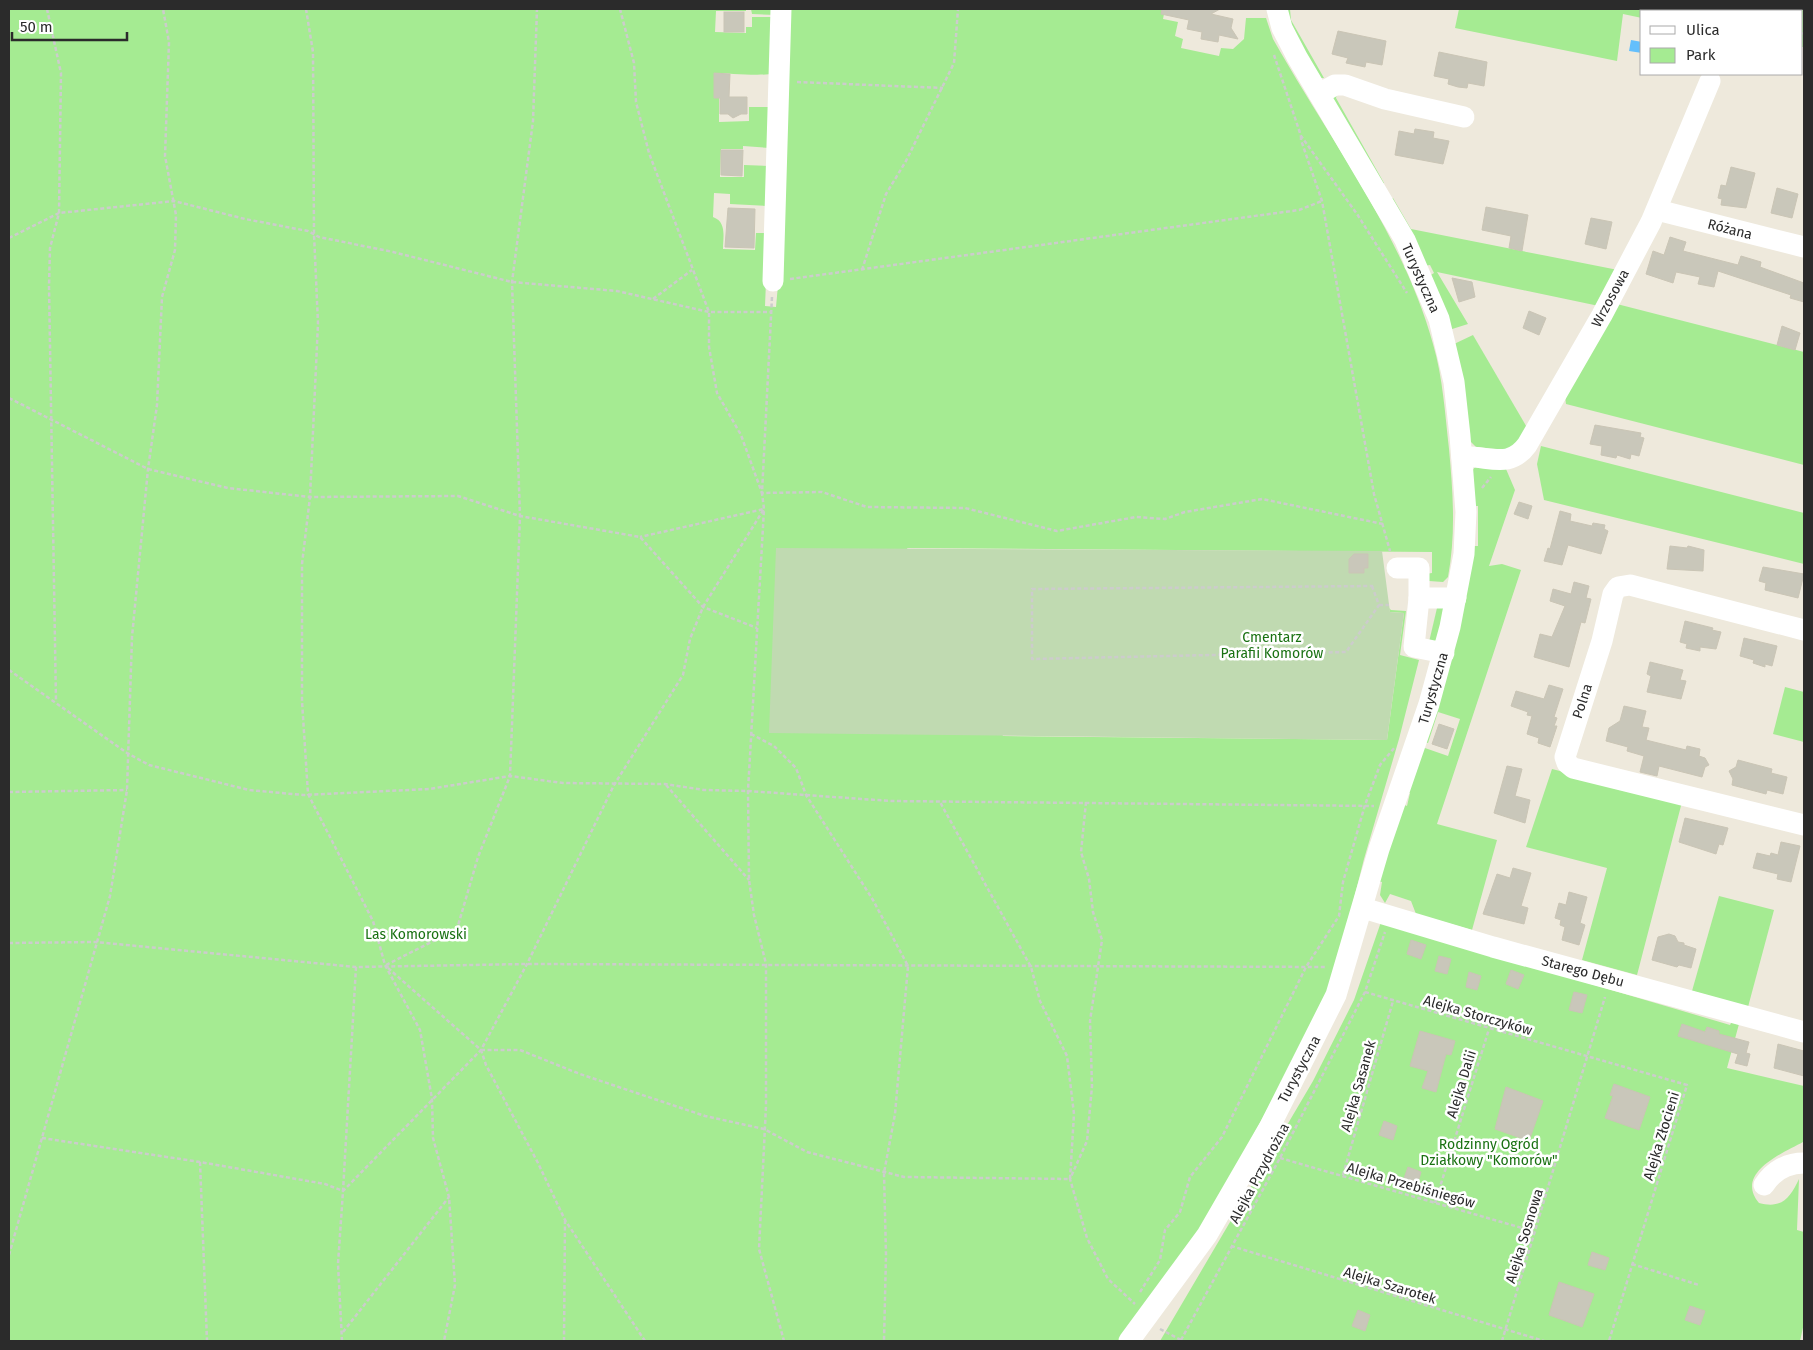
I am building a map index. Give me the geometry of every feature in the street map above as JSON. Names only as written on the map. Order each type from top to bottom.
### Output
[{"type":"street","points":[[773,281],[781,9]]},
{"type":"street","name":"Turystyczna","points":[[1129,1341],[1140,1311],[1207,1234],[1270,1126],[1320,1029],[1345,968],[1379,849],[1417,744],[1444,654],[1456,598],[1465,538],[1466,512],[1462,457],[1451,368],[1442,328],[1432,300],[1405,240],[1287,40],[1277,9]]},
{"type":"street","name":"Wrzosowa","points":[[1509,459],[1527,445],[1602,315],[1657,210],[1710,81]]},
{"type":"street","points":[[1319,94],[1335,85],[1345,86],[1385,99],[1464,116]]},
{"type":"street","name":"Różana","points":[[1657,210],[1804,247]]},
{"type":"street","points":[[1462,457],[1481,456],[1509,459]]},
{"type":"street","points":[[1393,559],[1419,568],[1419,598],[1414,646],[1444,654]]},
{"type":"street","name":"Polna","points":[[1804,630],[1628,585],[1618,588],[1613,594],[1602,641],[1565,757],[1569,765],[1576,769],[1804,825]]},
{"type":"street","points":[[1419,598],[1456,598]]},
{"type":"street","name":"Starego Dębu","points":[[1363,908],[1502,949],[1804,1032]]},
{"type":"street","points":[[1764,1186],[1774,1173],[1792,1164],[1804,1163]]},
{"type":"path","points":[[47,9],[61,73],[59,212],[50,257],[56,702]]},
{"type":"path","points":[[9,1255],[95,942],[110,896],[128,790],[127,753],[132,637],[148,469],[158,404],[162,297],[174,250],[176,215],[165,156],[168,42],[163,9]]},
{"type":"path","points":[[306,9],[313,52],[314,234],[318,323],[310,497],[302,564],[302,701],[308,794],[373,921],[385,965],[420,1030],[432,1099],[433,1138],[449,1197],[455,1285],[444,1341]]},
{"type":"path","points":[[385,965],[457,929],[478,857],[510,776],[520,516],[512,282],[533,121],[537,9]]},
{"type":"path","points":[[620,9],[634,63],[636,102],[649,153],[708,312],[710,347],[717,394],[741,434],[762,493]]},
{"type":"path","points":[[862,270],[886,194],[906,161],[954,63],[958,9]]},
{"type":"path","points":[[1273,47],[1281,79],[1322,201],[1374,494],[1393,559]]},
{"type":"path","points":[[780,82],[943,88]]},
{"type":"path","points":[[1301,136],[1356,214],[1409,296]]},
{"type":"path","points":[[9,238],[59,212],[174,201],[245,220],[308,231],[512,282],[617,290],[708,312],[772,312]]},
{"type":"path","points":[[784,1341],[759,1249],[766,1106],[766,964],[754,915],[750,880],[748,790],[764,510],[762,493],[773,281],[1299,210],[1322,201]]},
{"type":"path","points":[[653,298],[692,270]]},
{"type":"path","points":[[9,398],[148,469],[228,488],[310,497],[458,496],[520,516],[640,537],[764,510]]},
{"type":"path","points":[[1480,490],[1509,459]]},
{"type":"path","points":[[762,493],[822,492],[867,507],[965,508],[1057,531],[1136,517],[1166,519],[1185,512],[1262,499],[1383,524]]},
{"type":"path","points":[[343,1191],[481,1050],[527,964],[614,785],[683,675],[690,639],[704,607],[764,510]]},
{"type":"path","points":[[640,537],[704,607],[757,628]]},
{"type":"path","points":[[1372,586],[1379,605],[1346,652],[1032,659],[1032,589],[1372,586]]},
{"type":"path","points":[[1379,605],[1389,606]]},
{"type":"path","points":[[9,670],[127,753],[149,765],[249,790],[308,794],[430,790],[510,776],[563,783],[665,784],[704,790],[748,790],[891,801],[1379,806]]},
{"type":"path","points":[[751,734],[774,746],[796,768],[806,795],[873,900],[908,966],[895,1114],[884,1173],[886,1255],[884,1341]]},
{"type":"path","points":[[940,802],[1031,967],[1040,1001],[1067,1056],[1074,1114],[1070,1178],[1087,1238],[1108,1279],[1140,1311],[1160,1260],[1166,1230],[1180,1212],[1190,1176],[1222,1137],[1306,967],[1338,916],[1346,872],[1365,805],[1380,765],[1400,743]]},
{"type":"path","points":[[665,784],[750,880]]},
{"type":"path","points":[[9,792],[128,790]]},
{"type":"path","points":[[1070,1178],[1087,1141],[1092,1086],[1090,1021],[1102,940],[1093,912],[1089,879],[1081,852],[1086,802]]},
{"type":"path","name":"Alejka Przydrożna","points":[[1181,1341],[1280,1158],[1365,992],[1386,929]]},
{"type":"path","points":[[9,943],[95,942],[356,967],[385,965],[766,964],[1345,968]]},
{"type":"path","points":[[385,965],[481,1050],[486,1065],[538,1163],[565,1220],[645,1341]]},
{"type":"path","points":[[342,1341],[338,1264],[356,967]]},
{"type":"path","name":"Alejka Storczyków","points":[[1365,992],[1393,1002],[1587,1056]]},
{"type":"path","name":"Alejka Sosnowa","points":[[1502,1341],[1607,993]]},
{"type":"path","name":"Alejka Sasanek","points":[[1343,1176],[1393,1002]]},
{"type":"path","name":"Alejka Dalii","points":[[1435,1203],[1489,1029]]},
{"type":"path","points":[[481,1050],[520,1050],[580,1074],[705,1116],[764,1129],[807,1152],[884,1173],[904,1177],[1070,1178]]},
{"type":"path","name":"Alejka Złocieni","points":[[1587,1056],[1687,1085],[1609,1341]]},
{"type":"path","points":[[42,1138],[200,1162],[325,1184],[343,1191]]},
{"type":"path","name":"Alejka Przebiśniegów","points":[[1280,1158],[1536,1232]]},
{"type":"path","points":[[200,1162],[206,1341]]},
{"type":"path","points":[[342,1333],[449,1197]]},
{"type":"path","points":[[564,1341],[565,1220]]},
{"type":"path","name":"Alejka Szarotek","points":[[1231,1246],[1544,1341]]},
{"type":"path","points":[[1632,1264],[1699,1284]]},
{"type":"path","points":[[1165,1333],[1181,1341]]},
{"type":"green space","name":"Las Komorowski","points":[[9,9],[746,9],[746,11],[716,11],[715,32],[746,33],[746,27],[752,27],[752,17],[776,17],[774,73],[754,75],[714,73],[714,98],[719,98],[719,122],[749,121],[749,107],[773,107],[770,148],[743,146],[743,149],[721,149],[720,177],[744,177],[744,165],[771,166],[767,206],[730,204],[730,194],[714,193],[713,217],[722,226],[724,235],[723,249],[755,250],[756,233],[768,233],[765,306],[776,307],[786,9],[1165,9],[1163,19],[1178,22],[1175,36],[1183,39],[1181,48],[1219,56],[1221,48],[1233,49],[1244,39],[1246,18],[1266,18],[1273,39],[1294,76],[1384,225],[1420,304],[1439,370],[1449,449],[1453,529],[1448,577],[1443,582],[1429,581],[1425,574],[1432,573],[1432,552],[907,548],[1003,736],[1387,740],[1404,613],[1390,612],[1389,608],[1391,610],[1406,611],[1400,655],[1419,660],[1399,739],[1364,859],[1330,993],[1195,1243],[1124,1341],[9,1341]]},
{"type":"green space","points":[[751,9],[776,9],[776,15],[752,14]]},
{"type":"green space","points":[[1284,9],[1290,9],[1291,20],[1324,78],[1317,78]]},
{"type":"green space","points":[[1459,9],[1804,9],[1804,47],[1803,10],[1640,10],[1640,18],[1623,14],[1617,61],[1455,28]]},
{"type":"green space","points":[[1338,91],[1336,98],[1384,183],[1381,185],[1331,101]]},
{"type":"green space","points":[[1393,198],[1411,229],[1618,270],[1599,306],[1437,272],[1468,324],[1449,330],[1429,276],[1434,273],[1430,265],[1424,266],[1390,200]]},
{"type":"green space","points":[[1613,303],[1804,352],[1804,465],[1566,404],[1565,396]]},
{"type":"green space","points":[[1473,335],[1529,431],[1514,451],[1476,447],[1469,440],[1454,344]]},
{"type":"green space","points":[[1541,446],[1804,513],[1804,564],[1544,500],[1537,464]]},
{"type":"green space","points":[[1475,467],[1506,469],[1515,490],[1489,566],[1502,564],[1521,570],[1437,824],[1497,840],[1472,930],[1416,914],[1411,901],[1390,894],[1385,903],[1380,895],[1382,882],[1377,881],[1400,803],[1407,806],[1410,793],[1405,791],[1422,747],[1448,756],[1460,719],[1438,712],[1428,743],[1424,742],[1471,546],[1478,546],[1478,506],[1472,506],[1472,471]]},
{"type":"green space","name":"Cmentarz Parafii Komorów","points":[[776,548],[1382,551],[1390,612],[1404,613],[1387,740],[769,733]]},
{"type":"green space","points":[[1444,606],[1440,635],[1433,644],[1429,642],[1437,608]]},
{"type":"green space","points":[[1785,687],[1804,692],[1804,742],[1773,734]]},
{"type":"green space","points":[[1552,769],[1682,802],[1637,975],[1582,960],[1607,868],[1526,847]]},
{"type":"green space","points":[[1719,896],[1774,910],[1748,1007],[1692,991]]},
{"type":"green space","name":"Rodzinny Ogród Działkowy \"Komorów\"","points":[[1381,922],[1730,1025],[1732,1021],[1739,1024],[1727,1068],[1804,1086],[1803,1142],[1764,1165],[1757,1173],[1753,1182],[1753,1192],[1759,1203],[1774,1204],[1788,1197],[1799,1179],[1797,1230],[1804,1232],[1804,1323],[1800,1341],[1160,1341],[1313,1081],[1354,1000]]},
{"type":"water","points":[[1631,40],[1640,42],[1640,53],[1629,51]]},
{"type":"building","points":[[1162,9],[1220,9],[1211,14],[1233,19],[1231,28],[1238,39],[1219,35],[1218,42],[1201,39],[1202,32],[1187,29],[1189,20],[1161,14]]},
{"type":"building","points":[[724,12],[744,12],[744,32],[724,32]]},
{"type":"building","points":[[1338,31],[1386,41],[1382,65],[1366,62],[1365,67],[1346,63],[1348,58],[1332,54]]},
{"type":"building","points":[[1439,52],[1487,62],[1484,86],[1468,83],[1467,88],[1458,87],[1448,84],[1449,79],[1434,76]]},
{"type":"building","points":[[714,73],[730,74],[729,97],[747,97],[747,114],[741,114],[733,118],[728,114],[720,114],[720,98],[714,98]]},
{"type":"building","points":[[1415,129],[1434,132],[1433,138],[1449,141],[1443,164],[1395,155],[1399,131],[1414,134]]},
{"type":"building","points":[[721,150],[743,150],[742,176],[721,175]]},
{"type":"building","points":[[1731,167],[1755,173],[1746,208],[1721,205],[1722,199],[1718,198],[1721,185],[1726,186]]},
{"type":"building","points":[[1777,188],[1798,194],[1792,218],[1771,213]]},
{"type":"building","points":[[1486,207],[1528,215],[1522,251],[1509,248],[1511,236],[1482,230]]},
{"type":"building","points":[[728,208],[755,209],[754,248],[725,247]]},
{"type":"building","points":[[1591,218],[1612,222],[1606,249],[1585,244]]},
{"type":"building","points":[[1670,237],[1686,242],[1683,251],[1738,265],[1741,256],[1761,262],[1760,267],[1804,283],[1804,302],[1790,298],[1791,295],[1718,271],[1714,287],[1698,284],[1700,277],[1676,272],[1673,283],[1646,274],[1653,251],[1664,255]]},
{"type":"building","points":[[1452,278],[1472,282],[1475,297],[1459,302]]},
{"type":"building","points":[[1529,311],[1546,318],[1539,335],[1523,328]]},
{"type":"building","points":[[1782,326],[1800,333],[1795,350],[1777,345]]},
{"type":"building","points":[[1595,425],[1641,433],[1640,437],[1644,438],[1639,456],[1631,454],[1630,459],[1617,455],[1616,458],[1601,455],[1602,446],[1590,444]]},
{"type":"building","points":[[1519,502],[1532,506],[1528,519],[1514,514]]},
{"type":"building","points":[[1560,511],[1571,514],[1570,521],[1592,526],[1593,523],[1605,525],[1604,529],[1608,531],[1601,554],[1568,545],[1562,565],[1544,561],[1548,548],[1550,549]]},
{"type":"building","points":[[1670,546],[1687,548],[1688,546],[1704,550],[1703,571],[1667,569]]},
{"type":"building","points":[[1354,554],[1368,554],[1368,568],[1364,568],[1364,573],[1349,573],[1349,559]]},
{"type":"building","points":[[1763,567],[1804,574],[1798,598],[1765,590],[1766,583],[1759,581]]},
{"type":"building","points":[[1574,582],[1589,586],[1586,598],[1591,599],[1585,623],[1581,622],[1569,667],[1534,657],[1540,634],[1552,637],[1565,606],[1550,601],[1553,589],[1571,594]]},
{"type":"building","points":[[1685,621],[1721,632],[1716,649],[1700,647],[1700,651],[1686,648],[1687,644],[1680,642]]},
{"type":"building","points":[[1744,638],[1777,646],[1772,666],[1765,664],[1765,667],[1753,663],[1754,660],[1740,656]]},
{"type":"building","points":[[1650,662],[1683,670],[1680,680],[1686,681],[1681,699],[1647,692],[1651,676],[1647,674]]},
{"type":"building","points":[[1549,685],[1563,689],[1554,717],[1557,718],[1554,726],[1557,726],[1550,747],[1538,743],[1539,738],[1527,734],[1532,716],[1527,715],[1528,712],[1511,706],[1516,691],[1544,699]]},
{"type":"building","points":[[1624,706],[1646,711],[1642,727],[1649,728],[1646,740],[1686,750],[1687,746],[1700,749],[1699,756],[1705,758],[1709,765],[1705,767],[1702,777],[1659,766],[1657,776],[1640,772],[1644,756],[1627,751],[1628,747],[1606,741],[1609,728],[1620,721]]},
{"type":"building","points":[[1439,724],[1454,729],[1447,749],[1432,744]]},
{"type":"building","points":[[1738,760],[1772,769],[1771,773],[1787,777],[1783,794],[1767,790],[1766,794],[1732,785],[1733,779],[1729,771],[1736,767]]},
{"type":"building","points":[[1507,766],[1522,769],[1515,796],[1530,800],[1525,823],[1494,813]]},
{"type":"building","points":[[1685,818],[1728,828],[1723,845],[1719,844],[1716,854],[1679,842]]},
{"type":"building","points":[[1781,842],[1800,846],[1791,882],[1777,879],[1778,874],[1753,868],[1757,853],[1770,856],[1771,853],[1778,855]]},
{"type":"building","points":[[1513,868],[1531,873],[1521,906],[1528,908],[1524,924],[1483,914],[1497,874],[1510,878]]},
{"type":"building","points":[[1569,892],[1587,897],[1580,923],[1585,925],[1579,945],[1562,940],[1565,927],[1560,925],[1561,920],[1555,918],[1559,903],[1566,905]]},
{"type":"building","points":[[1669,934],[1675,936],[1678,942],[1696,949],[1691,968],[1679,965],[1677,967],[1652,960],[1658,937]]},
{"type":"building","points":[[1411,940],[1426,945],[1421,959],[1407,954]]},
{"type":"building","points":[[1439,956],[1451,959],[1447,974],[1435,971]]},
{"type":"building","points":[[1511,970],[1524,975],[1518,989],[1506,984]]},
{"type":"building","points":[[1469,972],[1481,976],[1477,990],[1466,987]]},
{"type":"building","points":[[1574,992],[1587,995],[1582,1013],[1569,1010]]},
{"type":"building","points":[[1682,1024],[1705,1032],[1707,1027],[1719,1031],[1719,1034],[1749,1042],[1746,1053],[1750,1054],[1747,1066],[1735,1063],[1738,1054],[1678,1036]]},
{"type":"building","points":[[1420,1031],[1455,1041],[1451,1055],[1446,1054],[1436,1092],[1422,1088],[1428,1071],[1410,1066]]},
{"type":"building","points":[[1778,1044],[1804,1051],[1804,1076],[1774,1068]]},
{"type":"building","points":[[1614,1084],[1650,1097],[1639,1130],[1605,1118],[1613,1096],[1610,1095]]},
{"type":"building","points":[[1506,1087],[1543,1101],[1529,1141],[1495,1129]]},
{"type":"building","points":[[1384,1121],[1397,1126],[1393,1140],[1379,1135]]},
{"type":"building","points":[[1408,1167],[1421,1172],[1417,1186],[1403,1181]]},
{"type":"building","points":[[1592,1252],[1609,1258],[1605,1270],[1588,1265]]},
{"type":"building","points":[[1559,1282],[1594,1294],[1582,1327],[1549,1315]]},
{"type":"building","points":[[1690,1306],[1705,1311],[1700,1325],[1685,1320]]},
{"type":"building","points":[[1358,1310],[1370,1315],[1365,1331],[1352,1326]]}]
